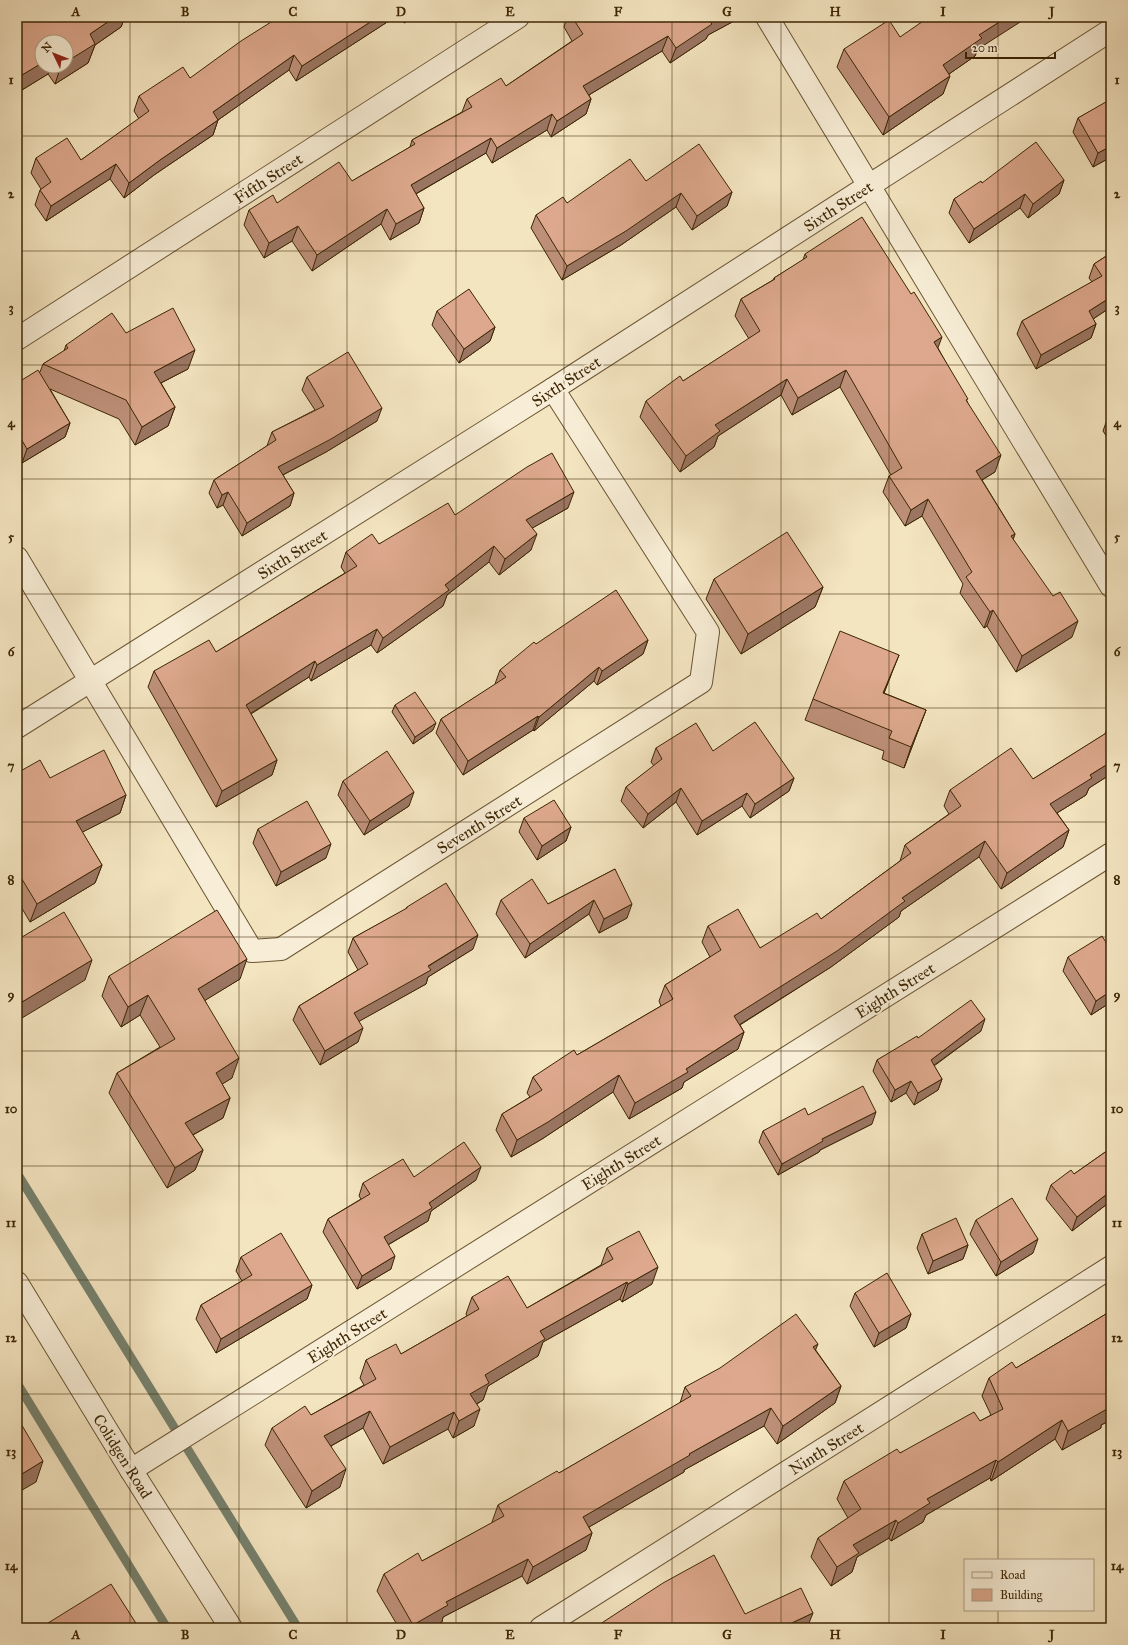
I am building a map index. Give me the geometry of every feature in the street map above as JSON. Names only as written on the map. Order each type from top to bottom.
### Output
[{"type":"street","name":"Fifth Street","points":[[17,339],[518,17]]},
{"type":"street","points":[[767,17],[1111,586]]},
{"type":"street","name":"Sixth Street","points":[[17,727],[91,682],[553,389],[1111,30]]},
{"type":"street","name":"Seventh Street","points":[[91,682],[252,951],[281,949],[701,682],[708,632],[553,389]]},
{"type":"street","points":[[17,558],[91,682]]},
{"type":"street","name":"Eighth Street","points":[[131,1470],[1111,854]]},
{"type":"street","name":"Ninth Street","points":[[541,1628],[1111,1268]]},
{"type":"street","name":"Colidgen Road","points":[[17,1283],[131,1470],[231,1628]]},
{"type":"building","points":[[17,17],[115,17],[90,34],[95,44],[74,57],[74,34],[34,34],[34,68],[17,78]]},
{"type":"building","points":[[279,17],[378,17],[302,66],[294,55],[213,112],[218,120],[129,183],[116,164],[51,206],[40,190],[51,182],[36,158],[67,138],[81,160],[149,111],[139,96],[183,67],[190,78],[241,41]]},
{"type":"building","points":[[572,17],[719,17],[710,22],[712,24],[676,48],[668,36],[583,86],[591,99],[557,121],[552,114],[497,148],[491,138],[411,185],[424,208],[396,224],[387,209],[317,255],[298,226],[269,243],[249,210],[273,195],[277,203],[339,162],[352,181],[415,144],[412,140],[472,107],[467,99],[501,78],[506,86],[583,34]]},
{"type":"building","points":[[929,17],[1007,17],[979,35],[982,38],[943,65],[950,76],[889,117],[844,49],[889,20],[900,37]]},
{"type":"building","points":[[1111,99],[1111,146],[1098,153],[1078,118]]},
{"type":"building","points":[[1036,142],[1064,180],[1033,204],[1025,194],[974,229],[954,199],[981,181],[982,183]]},
{"type":"building","points":[[699,144],[732,192],[697,216],[681,193],[626,231],[567,266],[536,215],[563,197],[567,203],[630,159],[646,181]]},
{"type":"building","points":[[862,217],[911,294],[914,292],[942,337],[934,342],[968,399],[966,400],[1001,455],[976,471],[1015,534],[1011,536],[1053,596],[1060,592],[1078,621],[1022,656],[993,610],[990,612],[966,577],[972,572],[928,499],[911,510],[889,476],[902,468],[846,370],[798,398],[787,379],[715,425],[720,431],[686,456],[646,401],[680,376],[683,381],[760,331],[741,299],[775,279],[774,278],[807,257],[805,254]]},
{"type":"building","points":[[1111,253],[1111,297],[1089,311],[1096,324],[1041,355],[1022,321],[1102,276],[1094,264]]},
{"type":"building","points":[[469,289],[495,327],[464,349],[437,311]]},
{"type":"building","points":[[173,308],[195,350],[154,372],[175,407],[142,427],[126,400],[43,364],[68,348],[66,345],[112,313],[126,333]]},
{"type":"building","points":[[348,352],[382,408],[331,439],[278,467],[294,493],[247,523],[228,492],[222,495],[214,480],[276,440],[272,432],[324,406],[307,377]]},
{"type":"building","points":[[38,370],[70,423],[27,449],[17,432],[17,383]]},
{"type":"building","points":[[552,453],[574,492],[526,520],[537,534],[505,559],[494,546],[445,585],[449,590],[383,638],[377,629],[317,665],[315,661],[246,705],[277,760],[222,791],[154,671],[209,640],[216,652],[357,566],[346,552],[372,534],[379,544],[448,503],[455,515],[527,467]]},
{"type":"building","points":[[787,532],[823,587],[748,634],[714,579]]},
{"type":"building","points":[[616,590],[648,640],[602,671],[599,667],[539,717],[538,716],[468,761],[441,719],[506,677],[500,670],[534,642],[536,644]]},
{"type":"building","points":[[840,631],[899,655],[883,693],[926,710],[911,747],[889,738],[892,731],[813,699]]},
{"type":"building","points":[[415,692],[436,723],[415,737],[395,705]]},
{"type":"building","points":[[755,722],[794,778],[755,804],[747,793],[702,821],[681,788],[648,814],[626,787],[662,759],[656,748],[696,723],[713,751]]},
{"type":"building","points":[[1111,730],[1111,762],[1090,775],[1092,778],[1050,804],[1069,830],[1007,873],[985,841],[902,898],[905,901],[837,951],[734,1016],[744,1032],[686,1069],[688,1072],[635,1103],[619,1075],[548,1122],[517,1140],[502,1114],[542,1090],[533,1077],[574,1050],[577,1055],[673,999],[665,985],[721,950],[708,926],[738,909],[760,948],[817,913],[821,919],[911,853],[905,845],[961,806],[950,790],[1011,748],[1033,779]]},
{"type":"building","points":[[104,750],[126,795],[76,821],[102,865],[37,904],[17,871],[17,773],[40,760],[50,778]]},
{"type":"building","points":[[387,751],[414,792],[370,821],[343,781]]},
{"type":"building","points":[[554,800],[571,827],[542,846],[524,818]]},
{"type":"building","points":[[307,801],[331,844],[281,872],[258,829]]},
{"type":"building","points":[[615,869],[632,904],[604,919],[594,900],[530,944],[501,900],[532,879],[548,904]]},
{"type":"building","points":[[446,883],[478,935],[428,966],[431,970],[354,1013],[363,1028],[325,1051],[299,1006],[368,964],[353,938],[407,908]]},
{"type":"building","points":[[217,910],[247,959],[198,989],[239,1058],[216,1073],[230,1098],[185,1123],[203,1150],[175,1168],[117,1073],[175,1039],[148,995],[128,1007],[109,976]]},
{"type":"building","points":[[64,912],[92,960],[17,1005],[17,940]]},
{"type":"building","points":[[1102,936],[1111,950],[1111,991],[1096,1001],[1068,957]]},
{"type":"building","points":[[971,1000],[985,1019],[931,1060],[942,1079],[918,1093],[911,1081],[895,1090],[877,1060],[917,1036],[918,1038]]},
{"type":"building","points":[[863,1086],[876,1112],[822,1139],[823,1141],[782,1164],[763,1131],[805,1108],[808,1115]]},
{"type":"building","points":[[464,1142],[481,1167],[429,1203],[432,1208],[384,1237],[395,1256],[362,1276],[328,1219],[370,1194],[363,1183],[403,1159],[414,1177]]},
{"type":"building","points":[[1111,1148],[1111,1191],[1077,1217],[1051,1185],[1071,1170],[1074,1174]]},
{"type":"building","points":[[1012,1198],[1038,1239],[1001,1262],[976,1220]]},
{"type":"building","points":[[956,1218],[968,1245],[933,1261],[922,1234]]},
{"type":"building","points":[[639,1231],[658,1267],[628,1284],[627,1282],[540,1331],[545,1339],[485,1375],[489,1383],[470,1394],[480,1409],[459,1421],[454,1412],[390,1447],[370,1411],[324,1436],[346,1469],[312,1491],[272,1428],[305,1406],[311,1415],[376,1379],[366,1360],[396,1344],[401,1354],[479,1309],[472,1297],[508,1276],[527,1308],[613,1259],[607,1248]]},
{"type":"building","points":[[281,1233],[312,1285],[221,1339],[201,1305],[252,1275],[241,1257]]},
{"type":"building","points":[[887,1273],[911,1314],[879,1333],[855,1293]]},
{"type":"building","points":[[1111,1311],[1111,1405],[1107,1409],[1068,1431],[1062,1420],[998,1462],[996,1460],[927,1499],[930,1503],[898,1523],[896,1520],[853,1545],[859,1553],[837,1567],[818,1538],[861,1509],[844,1481],[897,1449],[900,1453],[974,1412],[980,1421],[1003,1409],[989,1378],[1012,1362],[1016,1368]]},
{"type":"building","points":[[796,1314],[818,1344],[813,1347],[841,1386],[783,1426],[771,1408],[689,1454],[690,1455],[583,1517],[592,1533],[533,1567],[528,1559],[446,1602],[448,1605],[413,1625],[384,1574],[418,1553],[422,1561],[504,1516],[498,1505],[557,1471],[559,1473],[691,1396],[685,1387],[720,1368]]},
{"type":"building","points":[[17,1417],[43,1461],[17,1477]]},
{"type":"building","points":[[714,1555],[745,1614],[801,1588],[813,1613],[781,1628],[594,1628],[663,1583]]},
{"type":"building","points":[[111,1584],[139,1628],[40,1628]]},
{"type":"waterway","points":[[17,1173],[298,1628]]},
{"type":"waterway","points":[[17,1383],[167,1628]]}]
